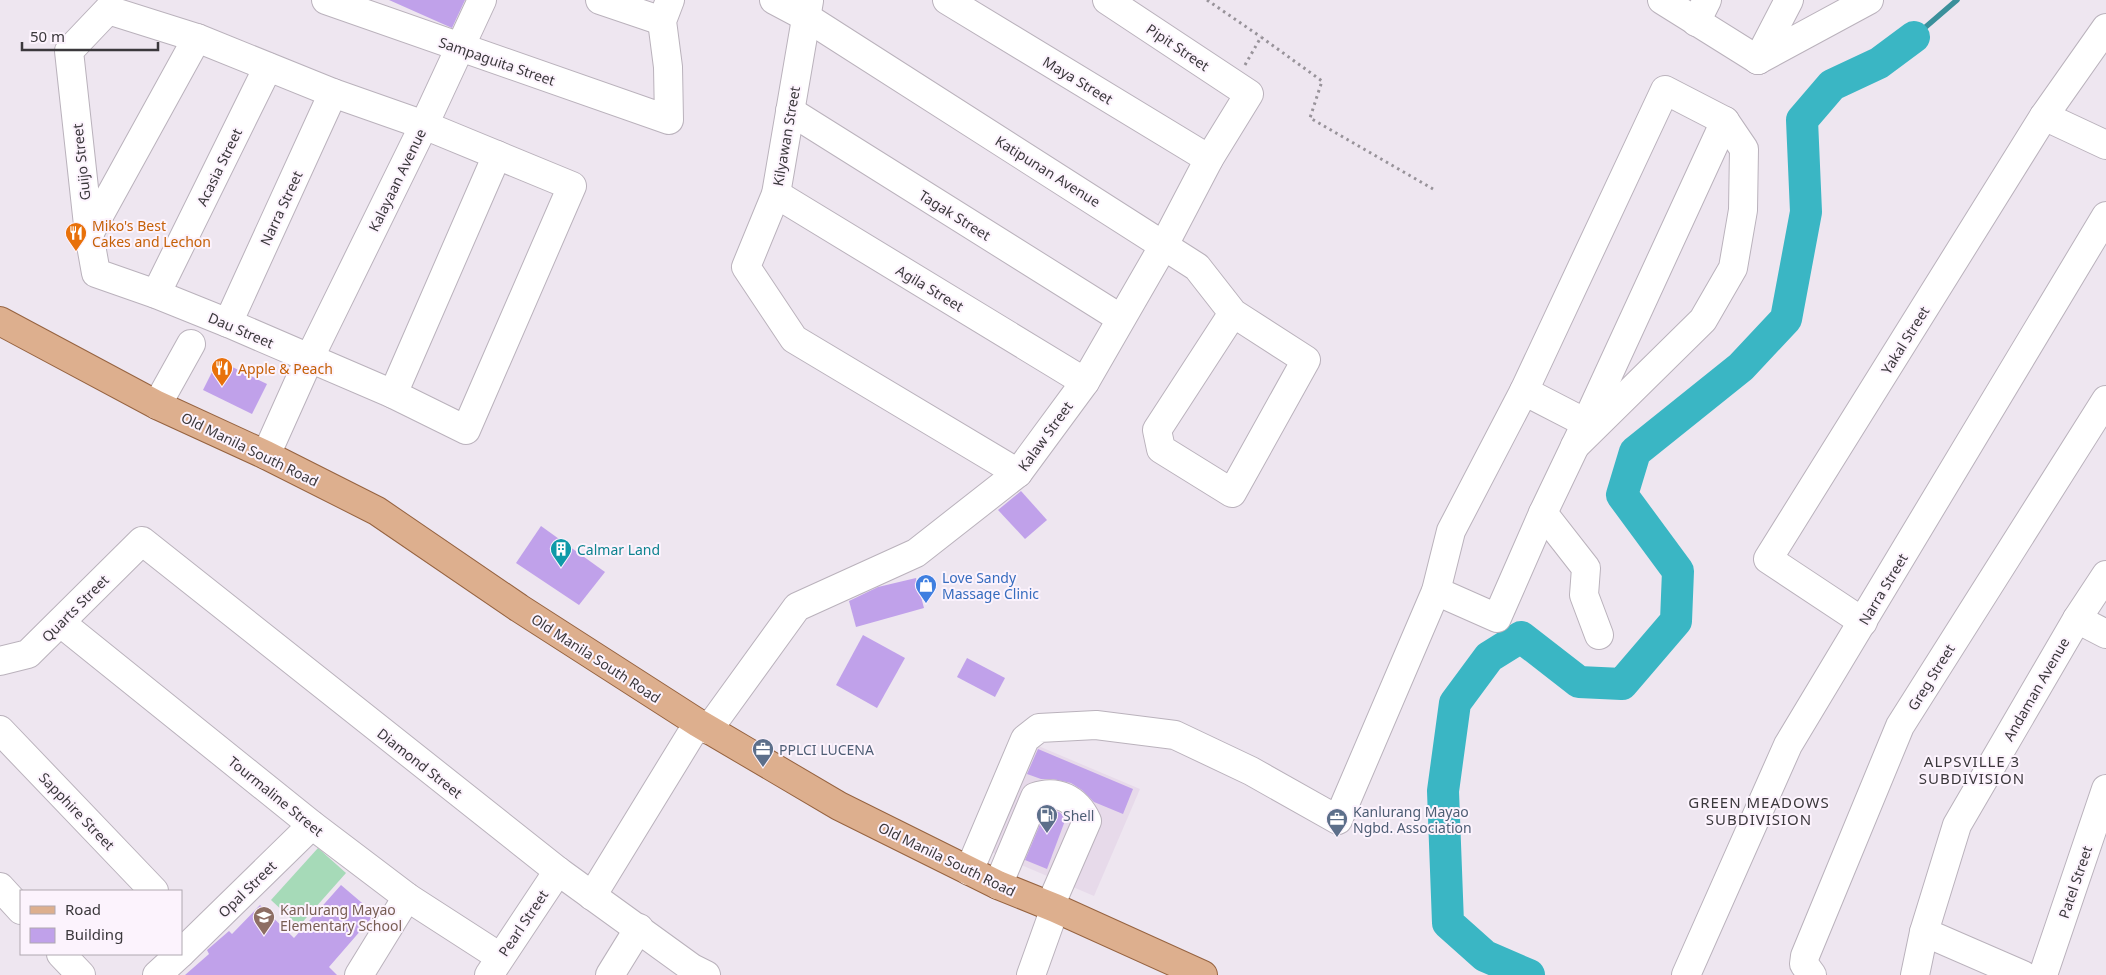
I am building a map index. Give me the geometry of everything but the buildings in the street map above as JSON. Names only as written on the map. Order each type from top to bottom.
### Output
[{"type":"main road","name":"Old Manila South Road","points":[[0,321],[157,405],[266,455],[377,511],[519,608],[703,726],[839,806],[998,885],[1053,907],[1203,975]]},
{"type":"street","name":"Sampaguita Street","points":[[326,0],[668,120],[666,11]]},
{"type":"street","name":"Kalayaan Avenue","points":[[266,455],[309,359],[424,125],[482,0]]},
{"type":"street","points":[[600,0],[666,11]]},
{"type":"street","name":"Katipunan Avenue","points":[[774,0],[808,9],[1197,267],[1233,313],[1306,360],[1232,493],[1161,449],[1157,430],[1233,313]]},
{"type":"street","name":"Maya Street","points":[[947,0],[1209,159]]},
{"type":"street","name":"Pipit Street","points":[[1107,0],[1242,89]]},
{"type":"street","points":[[1662,0],[1702,11],[1758,60]]},
{"type":"street","points":[[1758,60],[1789,0]]},
{"type":"street","points":[[1758,60],[1869,0]]},
{"type":"street","name":"Kilyawan Street","points":[[808,9],[776,194],[746,268],[794,339],[1018,473]]},
{"type":"street","name":"Guijo Street","points":[[96,273],[89,234],[69,51],[108,10],[197,38]]},
{"type":"street","name":"Yakal Street","points":[[1863,622],[1768,560],[2044,116],[2106,28]]},
{"type":"street","points":[[89,234],[197,38],[333,93],[424,125],[497,155],[393,394]]},
{"type":"street","name":"Acasia Street","points":[[156,294],[268,67]]},
{"type":"street","name":"Kalaw Street","points":[[592,896],[703,726],[796,607],[916,553],[1018,473],[1085,382],[1120,318],[1164,245],[1209,159],[1242,89]]},
{"type":"street","points":[[969,871],[1025,739],[1039,728],[1096,725],[1175,735],[1251,771],[1338,820],[1436,591],[1451,531],[1524,391],[1665,90],[1725,121],[1744,149],[1743,210],[1733,268],[1702,320],[1581,435]]},
{"type":"street","name":"Narra Street","points":[[228,323],[333,93]]},
{"type":"street","name":"Tagak Street","points":[[790,111],[1120,318]]},
{"type":"street","points":[[2044,116],[2106,145]]},
{"type":"street","points":[[1436,591],[1497,618],[1543,513],[1581,435],[1725,121]]},
{"type":"street","name":"Dau Street","points":[[96,273],[156,294],[228,323],[393,394],[466,430],[572,186],[497,155]]},
{"type":"street","name":"Agila Street","points":[[776,194],[1085,382]]},
{"type":"street","name":"Narra Street","points":[[1686,975],[1788,745],[2106,216]]},
{"type":"street","points":[[157,405],[191,344]]},
{"type":"street","points":[[1524,391],[1581,435]]},
{"type":"street","name":"Greg Street","points":[[1812,975],[1804,964],[1805,956],[1900,726],[2106,400]]},
{"type":"street","points":[[1543,513],[1586,568],[1584,595],[1599,635]]},
{"type":"street","name":"Quarts Street","points":[[0,661],[28,654],[142,541]]},
{"type":"street","name":"Diamond Street","points":[[142,541],[558,871],[692,968],[706,975]]},
{"type":"street","name":"Andaman Avenue","points":[[1915,975],[1924,932],[1957,824],[2077,619],[2106,575]]},
{"type":"street","points":[[2077,619],[2106,634]]},
{"type":"street","name":"Tourmaline Street","points":[[61,622],[312,825],[494,966]]},
{"type":"street","name":"Sapphire Street","points":[[0,730],[153,890]]},
{"type":"street","name":"Patel Street","points":[[2043,975],[2106,790]]},
{"type":"street","points":[[998,885],[1034,797],[1049,794],[1064,796],[1078,806],[1087,821],[1053,907],[1032,975]]},
{"type":"street","name":"Opal Street","points":[[185,941],[312,825]]},
{"type":"street","name":"Pearl Street","points":[[494,966],[558,871]]},
{"type":"street","points":[[0,887],[20,909]]},
{"type":"street","points":[[359,975],[407,898]]},
{"type":"street","points":[[610,975],[639,928]]},
{"type":"street","points":[[1924,932],[2023,975]]},
{"type":"street","points":[[62,955],[81,975]]},
{"type":"street","name":"Opal Street","points":[[157,975],[173,955]]},
{"type":"path","points":[[1207,0],[1322,81],[1310,118],[1434,189]]},
{"type":"path","points":[[1242,89],[1261,37]]},
{"type":"shaded area","points":[[1029,742],[1140,789],[1094,896],[984,849]]},
{"type":"green space","points":[[318,848],[346,873],[299,926],[271,900]]},
{"type":"waterway","points":[[1914,37],[1957,0]]},
{"type":"waterway","points":[[1529,975],[1485,956],[1448,923],[1443,791],[1455,703],[1489,657],[1521,637],[1579,682],[1622,684],[1676,621],[1678,571],[1622,495],[1635,452],[1741,367],[1786,319],[1806,212],[1802,120],[1832,85],[1879,63],[1914,37]]},
{"type":"place","name":"Miko's Best Cakes and Lechon","points":[[76,252]]},
{"type":"place","name":"Apple & Peach","points":[[222,387]]},
{"type":"place","name":"Calmar Land","points":[[561,568]]},
{"type":"place","name":"Love Sandy Massage Clinic","points":[[926,604]]},
{"type":"place","name":"PPLCI LUCENA","points":[[763,768]]},
{"type":"place","name":"Shell","points":[[1047,834]]},
{"type":"place","name":"Kanlurang Mayao Ngbd. Association","points":[[1337,838]]},
{"type":"place","name":"Kanlurang Mayao Elementary School","points":[[264,936]]},
{"type":"district","name":"ALPSVILLE 3 SUBDIVISION","points":[[1972,770]]},
{"type":"district","name":"GREEN MEADOWS SUBDIVISION","points":[[1759,810]]}]
